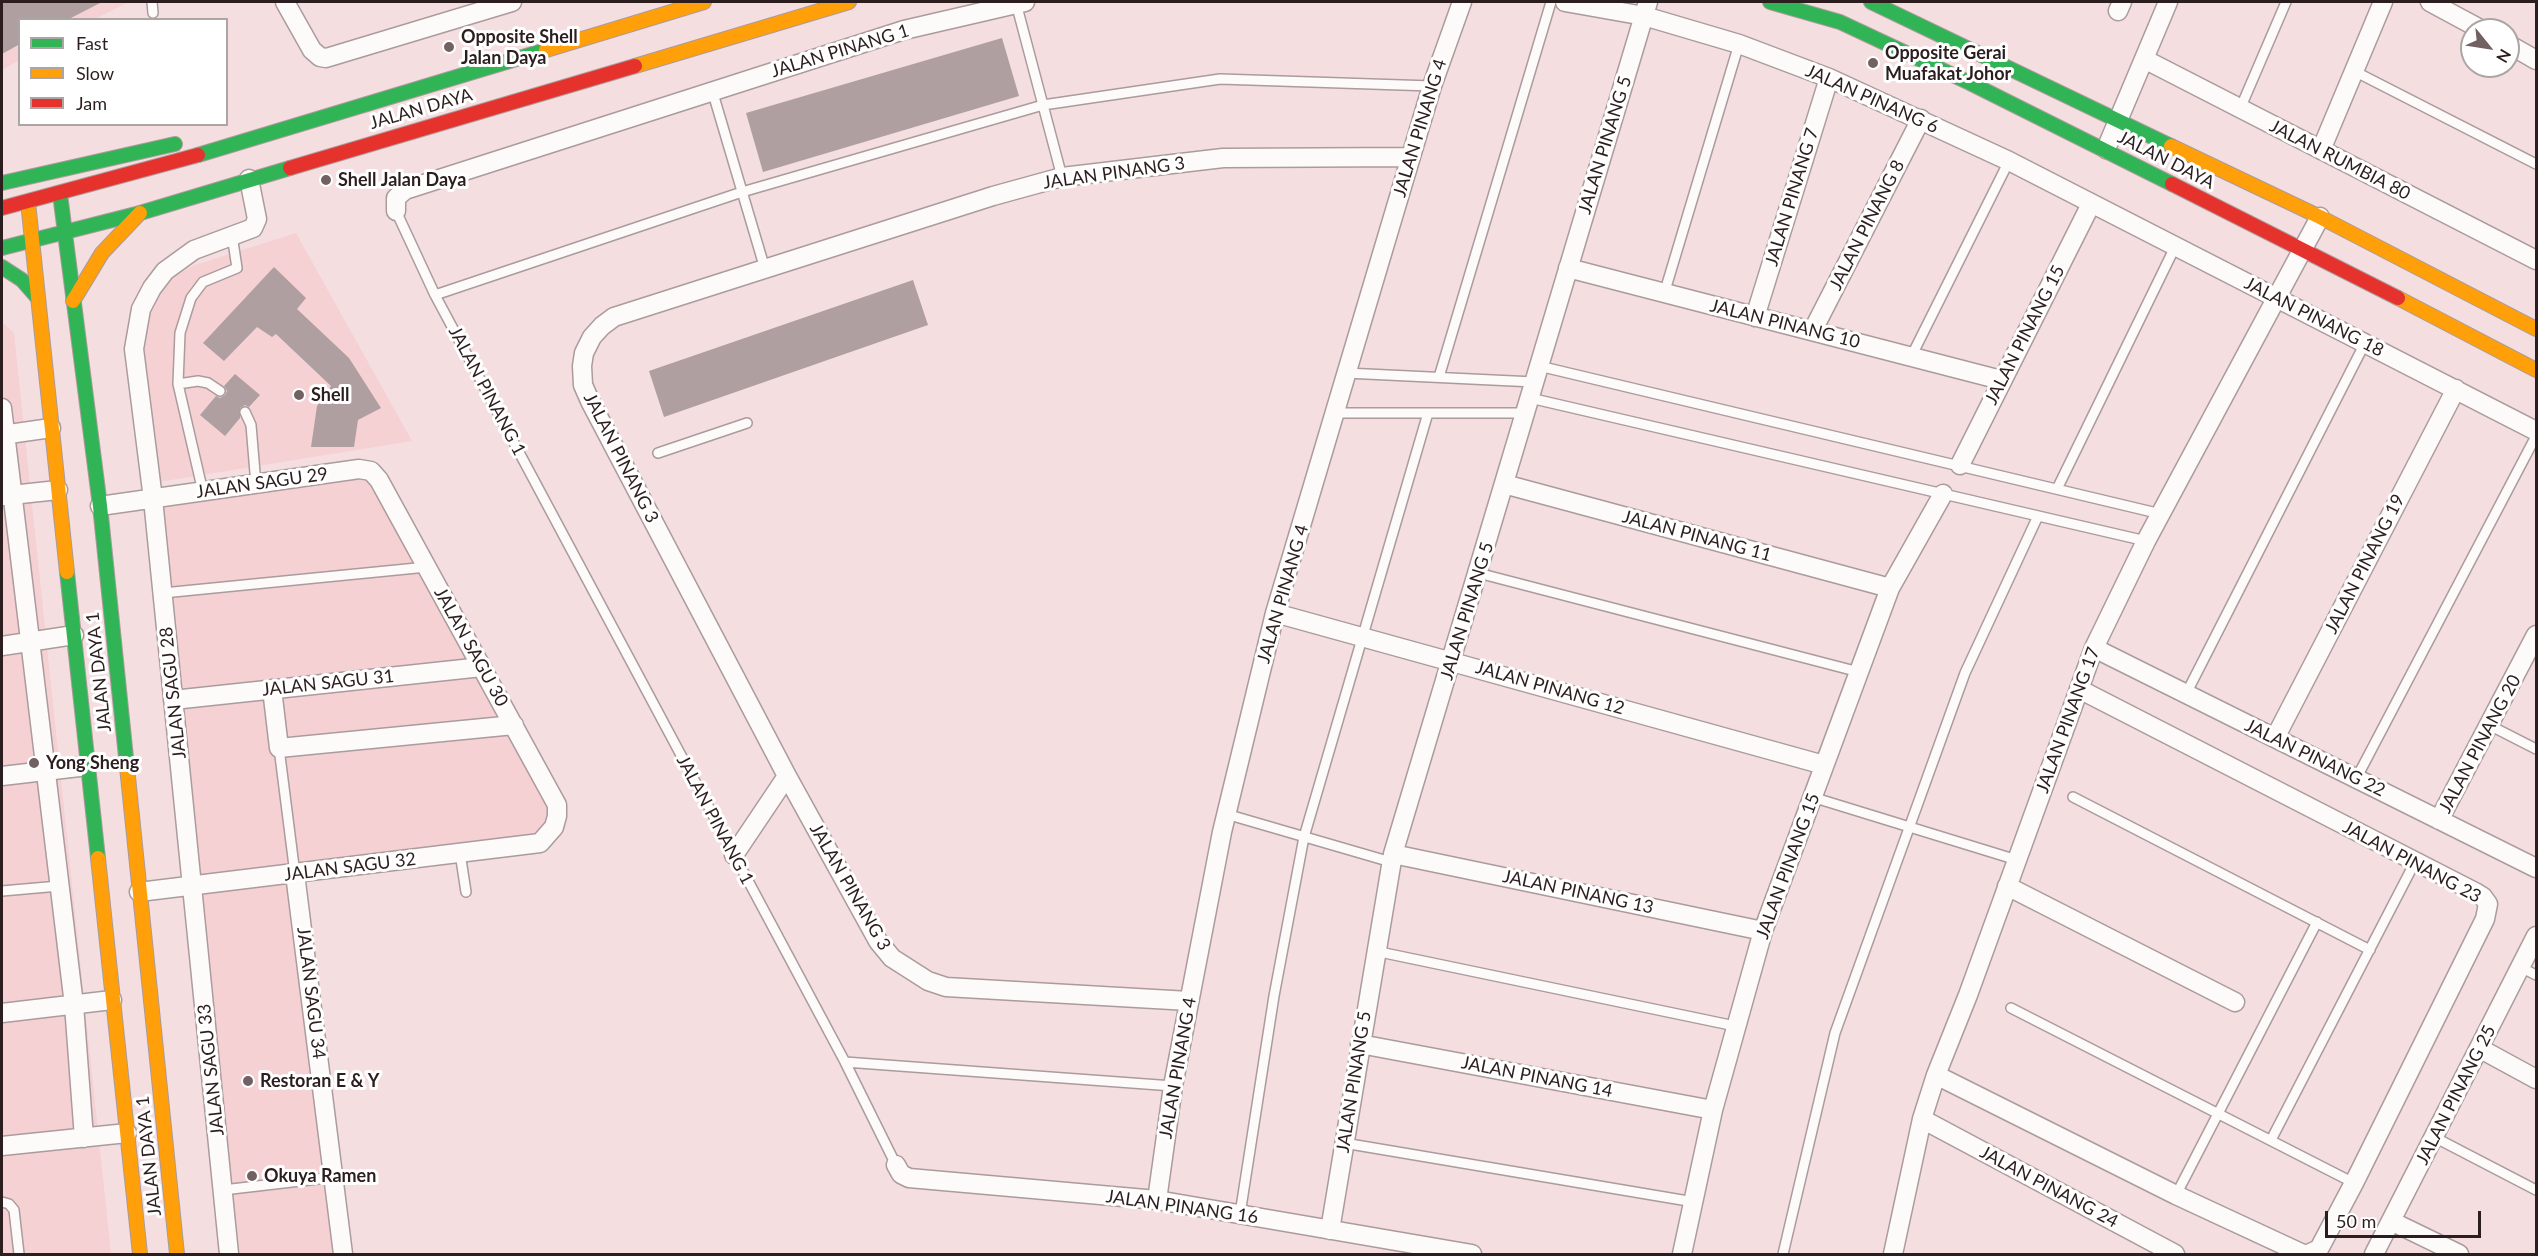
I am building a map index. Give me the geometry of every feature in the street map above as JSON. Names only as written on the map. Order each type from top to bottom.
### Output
[{"type":"main road","name":"JALAN DAYA","points":[[2,208],[257,140],[704,2]]},
{"type":"main road","name":"JALAN DAYA","points":[[2,248],[140,213],[849,2]]},
{"type":"main road","name":"JALAN DAYA","points":[[1770,2],[1840,22],[2106,150],[2304,249],[2536,370]]},
{"type":"main road","name":"JALAN DAYA","points":[[1871,2],[2320,217],[2536,329]]},
{"type":"main road","points":[[212,136],[223,134],[257,140]]},
{"type":"main road","points":[[2,183],[189,141]]},
{"type":"main road","name":"JALAN DAYA 1","points":[[60,194],[100,506],[177,1254]]},
{"type":"main road","name":"JALAN DAYA 1","points":[[28,202],[140,1254]]},
{"type":"main road","points":[[73,301],[102,253],[140,213]]},
{"type":"main road","points":[[2,267],[22,280],[38,297]]},
{"type":"street","points":[[285,2],[312,50],[320,57],[326,58],[512,2]]},
{"type":"street","name":"JALAN PINANG 1","points":[[396,211],[396,198],[405,190],[904,30],[1020,2]]},
{"type":"street","name":"JALAN PINANG 4","points":[[1156,1200],[1173,1086],[1226,814],[1275,614],[1432,86],[1462,2]]},
{"type":"street","points":[[1565,2],[1646,9]]},
{"type":"street","points":[[2106,150],[2168,2]]},
{"type":"street","points":[[2321,150],[2383,2]]},
{"type":"street","points":[[2430,2],[2460,18]]},
{"type":"street","name":"JALAN PINANG 6","points":[[1646,9],[1829,78],[2009,161],[2091,204]]},
{"type":"street","name":"JALAN PINANG 5","points":[[1330,1230],[1392,858],[1646,9]]},
{"type":"street","points":[[2520,51],[2536,60]]},
{"type":"street","name":"JALAN RUMBIA 80","points":[[2144,59],[2536,260]]},
{"type":"street","name":"JALAN PINANG 7","points":[[1755,317],[1829,78]]},
{"type":"street","name":"JALAN PINANG 8","points":[[1814,330],[1921,119]]},
{"type":"street","name":"JALAN PINANG 3","points":[[1189,1001],[946,987],[927,981],[892,958],[878,941],[787,776],[590,401],[583,385],[584,353],[592,337],[614,317],[1062,177],[1223,158],[1411,157]]},
{"type":"street","name":"JALAN SAGU 28","points":[[192,886],[153,499],[134,350],[141,309],[159,278],[179,259],[194,250],[249,231],[258,219],[249,179]]},
{"type":"street","name":"JALAN PINANG 18","points":[[2091,204],[2536,431]]},
{"type":"street","name":"JALAN PINANG 15","points":[[1960,465],[2091,204]]},
{"type":"street","name":"JALAN PINANG 17","points":[[1893,1254],[1922,1119],[1936,1075],[2094,648],[2146,541],[2320,217]]},
{"type":"street","name":"JALAN PINANG 10","points":[[1568,268],[2001,380]]},
{"type":"street","name":"JALAN PINANG 19","points":[[2275,738],[2456,389]]},
{"type":"street","points":[[2,408],[6,495],[29,643],[74,1005],[84,1138]]},
{"type":"street","points":[[3,435],[51,428]]},
{"type":"street","name":"JALAN SAGU 29","points":[[100,506],[359,469],[371,471]]},
{"type":"street","name":"JALAN SAGU 30","points":[[371,471],[379,480],[556,805],[557,816],[554,827]]},
{"type":"street","name":"JALAN PINANG 11","points":[[1504,484],[1890,588]]},
{"type":"street","points":[[6,495],[58,490]]},
{"type":"street","name":"JALAN PINANG 15","points":[[1682,1254],[1713,1110],[1763,931],[1890,588],[1942,494]]},
{"type":"street","name":"JALAN PINANG 12","points":[[1275,614],[1824,765]]},
{"type":"street","points":[[2,646],[74,635]]},
{"type":"street","name":"JALAN PINANG 20","points":[[2439,820],[2536,640]]},
{"type":"street","name":"JALAN PINANG 22","points":[[2094,648],[2536,868]]},
{"type":"street","name":"JALAN SAGU 31","points":[[173,700],[482,668]]},
{"type":"street","points":[[272,689],[279,748],[514,725]]},
{"type":"street","name":"JALAN PINANG 23","points":[[2079,689],[2483,897],[2488,904],[2488,911],[2354,1183],[2319,1249],[2308,1254]]},
{"type":"street","points":[[2,776],[88,766]]},
{"type":"street","points":[[734,855],[787,776]]},
{"type":"street","name":"JALAN SAGU 32","points":[[139,892],[540,843],[554,827]]},
{"type":"street","name":"JALAN PINANG 13","points":[[1392,858],[1763,931]]},
{"type":"street","name":"JALAN SAGU 34","points":[[295,874],[343,1254]]},
{"type":"street","name":"JALAN SAGU 33","points":[[192,886],[229,1254]]},
{"type":"street","points":[[2007,886],[2235,1002]]},
{"type":"street","name":"JALAN PINANG 25","points":[[2374,1254],[2479,1048],[2528,971],[2536,936]]},
{"type":"street","points":[[2,1013],[112,1000]]},
{"type":"street","name":"JALAN PINANG 14","points":[[1360,1044],[1713,1110]]},
{"type":"street","points":[[2479,1048],[2536,1079]]},
{"type":"street","points":[[1936,1075],[2176,1195],[2303,1254]]},
{"type":"street","name":"JALAN PINANG 24","points":[[1922,1119],[2175,1254]]},
{"type":"street","points":[[2,1146],[127,1133]]},
{"type":"street","name":"JALAN PINANG 16","points":[[896,1165],[901,1174],[909,1178],[1156,1200],[1472,1254]]},
{"type":"street","points":[[2391,1221],[2459,1254]]},
{"type":"lane","points":[[152,2],[153,13]]},
{"type":"lane","points":[[1020,2],[1062,177]]},
{"type":"lane","points":[[1438,377],[1551,2]]},
{"type":"lane","points":[[2240,108],[2286,2]]},
{"type":"lane","points":[[1664,294],[1739,44]]},
{"type":"lane","points":[[2354,71],[2536,164]]},
{"type":"lane","points":[[435,295],[742,192],[1043,105],[1220,78],[1432,86]]},
{"type":"lane","points":[[712,90],[765,269]]},
{"type":"lane","points":[[1911,357],[2009,161]]},
{"type":"lane","name":"JALAN PINANG 1","points":[[396,211],[435,295],[844,1062],[896,1165]]},
{"type":"lane","points":[[203,492],[178,384],[180,333],[191,297],[203,282],[237,268],[232,235]]},
{"type":"lane","points":[[2058,489],[2175,247]]},
{"type":"lane","points":[[2186,694],[2365,343]]},
{"type":"lane","points":[[1347,373],[1438,377],[1532,390],[1960,465],[2161,514]]},
{"type":"lane","points":[[178,384],[198,381],[208,383],[220,391]]},
{"type":"lane","points":[[1334,413],[1428,413],[1532,390],[1942,494],[2146,541]]},
{"type":"lane","points":[[245,412],[251,424],[256,484]]},
{"type":"lane","points":[[1240,1215],[1274,996],[1304,837],[1428,413]]},
{"type":"lane","points":[[658,453],[747,423]]},
{"type":"lane","points":[[2356,779],[2536,436]]},
{"type":"lane","points":[[1783,1254],[1835,1033],[1965,673],[2038,516]]},
{"type":"lane","points":[[163,593],[427,567]]},
{"type":"lane","points":[[1478,573],[1859,672]]},
{"type":"lane","points":[[2489,725],[2536,749]]},
{"type":"lane","points":[[279,748],[295,874]]},
{"type":"lane","points":[[1812,797],[2017,860]]},
{"type":"lane","points":[[2073,797],[2370,950]]},
{"type":"lane","points":[[1226,814],[1304,837],[1392,858]]},
{"type":"lane","points":[[460,853],[466,892]]},
{"type":"lane","points":[[2271,1140],[2415,862]]},
{"type":"lane","points":[[2,891],[59,886]]},
{"type":"lane","points":[[2176,1195],[2317,922]]},
{"type":"lane","points":[[1375,951],[1735,1026]]},
{"type":"lane","points":[[2011,1008],[2354,1183]]},
{"type":"lane","points":[[844,1062],[1173,1086]]},
{"type":"lane","points":[[2434,1137],[2536,1190]]},
{"type":"lane","points":[[1344,1143],[1694,1202]]},
{"type":"lane","points":[[223,1190],[335,1177]]},
{"type":"lane","points":[[2,1202],[9,1204],[14,1210],[19,1254]]},
{"type":"shaded area","points":[[2,2],[129,2],[97,18],[18,18],[18,61],[2,70]]},
{"type":"shaded area","points":[[296,233],[412,441],[159,482],[141,351],[150,308],[170,279],[192,266]]},
{"type":"shaded area","points":[[2,322],[14,333],[111,1254],[2,1254]]},
{"type":"shaded area","points":[[362,462],[565,822],[559,835],[544,849],[304,881],[352,1254],[221,1254],[145,493]]},
{"type":"building","points":[[2,2],[102,2],[71,18],[18,18],[18,45],[2,54]]},
{"type":"building","points":[[1002,38],[1019,96],[763,172],[746,113]]},
{"type":"building","points":[[274,267],[306,298],[297,309],[349,358],[381,408],[358,420],[354,447],[311,447],[317,406],[331,386],[276,334],[272,337],[257,327],[224,361],[203,343]]},
{"type":"building","points":[[913,280],[928,325],[664,417],[649,371]]},
{"type":"building","points":[[235,374],[260,395],[249,407],[245,405],[240,408],[240,418],[225,436],[200,415],[216,396],[220,398],[225,395],[227,391],[224,386]]},
{"type":"traffic: fast","points":[[1770,2],[1840,22],[1970,83],[2172,184]]},
{"type":"traffic: fast","points":[[1871,2],[2171,146]]},
{"type":"traffic: fast","points":[[198,155],[546,50]]},
{"type":"traffic: fast","points":[[2,183],[175,144]]},
{"type":"traffic: fast","points":[[2,248],[140,213],[290,168]]},
{"type":"traffic: fast","points":[[60,194],[100,506],[127,767]]},
{"type":"traffic: fast","points":[[2,267],[22,280],[37,297]]},
{"type":"traffic: fast","points":[[67,572],[98,858]]},
{"type":"traffic: slow","points":[[546,50],[704,2]]},
{"type":"traffic: slow","points":[[635,66],[849,2]]},
{"type":"traffic: slow","points":[[2171,146],[2320,217],[2536,329]]},
{"type":"traffic: slow","points":[[28,202],[67,572]]},
{"type":"traffic: slow","points":[[73,301],[102,253],[140,213]]},
{"type":"traffic: slow","points":[[2398,298],[2536,370]]},
{"type":"traffic: slow","points":[[127,767],[177,1254]]},
{"type":"traffic: slow","points":[[98,858],[140,1254]]},
{"type":"traffic: jam","points":[[290,168],[635,66]]},
{"type":"traffic: jam","points":[[2,208],[198,155]]},
{"type":"traffic: jam","points":[[2172,184],[2398,298]]},
{"type":"place","name":"Opposite Shell Jalan Daya","points":[[449,47]]},
{"type":"place","name":"Opposite Gerai Muafakat Johor","points":[[1873,63]]},
{"type":"place","name":"Shell Jalan Daya","points":[[326,180]]},
{"type":"place","name":"Shell","points":[[299,395]]},
{"type":"place","name":"Yong Sheng","points":[[34,763]]},
{"type":"place","name":"Restoran E & Y","points":[[248,1081]]},
{"type":"place","name":"Okuya Ramen","points":[[252,1176]]}]
